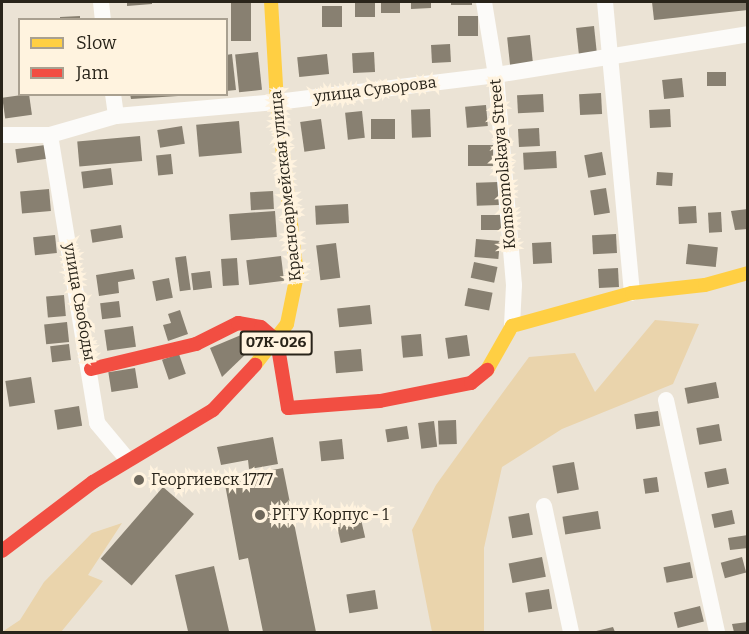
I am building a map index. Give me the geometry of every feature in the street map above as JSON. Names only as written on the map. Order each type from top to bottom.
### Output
[{"type":"street","points":[[101,2],[103,18]]},
{"type":"street","name":"Красноармейская улица","points":[[2,551],[128,460],[213,410],[277,341],[293,310],[297,274],[277,102],[271,2]]},
{"type":"street","name":"Komsomolskaya Street","points":[[484,2],[496,75],[514,285],[512,326]]},
{"type":"street","points":[[605,2],[632,293]]},
{"type":"street","name":"улица Суворова","points":[[2,135],[50,135],[116,116],[277,102],[496,75],[747,34]]},
{"type":"street","points":[[113,96],[116,116]]},
{"type":"street","name":"улица Свободы","points":[[50,135],[91,369],[97,423],[128,460]]},
{"type":"street","points":[[91,369],[196,344],[238,323],[261,327],[277,341],[288,408],[381,401],[471,383],[487,371],[512,326],[632,293],[705,285],[747,273]]},
{"type":"street","points":[[666,400],[717,633]]},
{"type":"street","points":[[544,506],[570,633]]},
{"type":"shaded area","points":[[655,320],[699,324],[673,384],[562,429],[502,467],[484,548],[484,632],[432,632],[412,530],[436,485],[529,357],[575,353],[595,392]]},
{"type":"shaded area","points":[[122,523],[88,575],[103,581],[61,632],[2,632],[20,620],[44,582],[92,533]]},
{"type":"building","points":[[127,2],[152,2],[152,4],[127,6]]},
{"type":"building","points":[[231,2],[251,2],[251,41],[231,41]]},
{"type":"building","points":[[355,2],[375,2],[375,17],[355,17]]},
{"type":"building","points":[[381,2],[400,2],[400,13],[381,13]]},
{"type":"building","points":[[411,2],[431,2],[431,8],[411,9]]},
{"type":"building","points":[[451,2],[472,2],[472,5],[451,5]]},
{"type":"building","points":[[652,2],[748,2],[748,10],[654,20]]},
{"type":"building","points":[[322,6],[342,6],[342,27],[322,27]]},
{"type":"building","points":[[80,16],[80,18],[60,18]]},
{"type":"building","points":[[458,16],[478,16],[478,36],[458,36]]},
{"type":"building","points":[[594,26],[597,55],[579,57],[576,28]]},
{"type":"building","points":[[530,35],[533,63],[510,65],[507,37]]},
{"type":"building","points":[[450,44],[451,62],[432,63],[431,45]]},
{"type":"building","points":[[258,52],[262,90],[239,92],[235,54]]},
{"type":"building","points":[[374,52],[375,72],[353,73],[352,53]]},
{"type":"building","points":[[232,54],[236,90],[228,91],[228,55]]},
{"type":"building","points":[[327,54],[329,74],[299,77],[297,57]]},
{"type":"building","points":[[707,72],[726,72],[726,86],[707,86]]},
{"type":"building","points":[[682,78],[684,97],[664,99],[662,80]]},
{"type":"building","points":[[601,93],[602,114],[580,115],[579,94]]},
{"type":"building","points":[[543,94],[544,112],[518,113],[517,95]]},
{"type":"building","points":[[29,96],[32,115],[5,119],[2,98]]},
{"type":"building","points":[[130,96],[178,96],[131,99]]},
{"type":"building","points":[[486,105],[488,126],[467,128],[465,107]]},
{"type":"building","points":[[430,109],[431,137],[412,138],[411,110]]},
{"type":"building","points":[[670,109],[671,127],[650,128],[649,110]]},
{"type":"building","points":[[362,111],[365,138],[348,140],[345,113]]},
{"type":"building","points":[[321,119],[325,149],[304,152],[300,122]]},
{"type":"building","points":[[371,119],[395,119],[395,139],[371,139]]},
{"type":"building","points":[[239,121],[242,153],[199,157],[196,125]]},
{"type":"building","points":[[182,126],[185,144],[160,148],[157,130]]},
{"type":"building","points":[[539,128],[540,146],[519,147],[518,129]]},
{"type":"building","points":[[140,136],[142,161],[79,166],[77,141]]},
{"type":"building","points":[[45,145],[47,159],[17,163],[15,149]]},
{"type":"building","points":[[468,145],[493,145],[493,166],[468,166]]},
{"type":"building","points":[[556,151],[557,168],[524,170],[523,153]]},
{"type":"building","points":[[602,152],[606,175],[588,178],[584,155]]},
{"type":"building","points":[[171,154],[173,174],[158,175],[156,156]]},
{"type":"building","points":[[111,168],[113,185],[83,189],[81,172]]},
{"type":"building","points":[[657,172],[673,173],[672,186],[656,185]]},
{"type":"building","points":[[498,182],[499,205],[477,206],[476,183]]},
{"type":"building","points":[[606,188],[610,213],[594,215],[590,191]]},
{"type":"building","points":[[49,189],[51,211],[22,213],[20,192]]},
{"type":"building","points":[[273,191],[274,209],[251,210],[250,192]]},
{"type":"building","points":[[348,204],[349,223],[316,225],[315,206]]},
{"type":"building","points":[[696,206],[697,223],[679,224],[678,207]]},
{"type":"building","points":[[748,209],[748,229],[735,230],[731,211]]},
{"type":"building","points":[[275,211],[277,237],[231,240],[229,214]]},
{"type":"building","points":[[721,212],[722,232],[709,233],[708,213]]},
{"type":"building","points":[[481,215],[502,215],[502,230],[481,230]]},
{"type":"building","points":[[121,225],[123,238],[92,243],[90,230]]},
{"type":"building","points":[[616,234],[617,253],[593,254],[592,235]]},
{"type":"building","points":[[55,235],[57,253],[35,255],[33,237]]},
{"type":"building","points":[[476,239],[500,241],[498,259],[474,257]]},
{"type":"building","points":[[551,242],[552,263],[533,264],[532,243]]},
{"type":"building","points":[[336,243],[340,278],[320,280],[316,245]]},
{"type":"building","points":[[688,244],[718,247],[716,267],[686,264]]},
{"type":"building","points":[[186,256],[191,290],[180,291],[175,258]]},
{"type":"building","points":[[281,256],[284,281],[249,285],[246,260]]},
{"type":"building","points":[[237,258],[239,285],[223,286],[221,259]]},
{"type":"building","points":[[474,262],[497,267],[494,283],[471,278]]},
{"type":"building","points":[[618,268],[619,287],[599,288],[598,269]]},
{"type":"building","points":[[133,269],[135,279],[118,282],[119,293],[99,296],[96,275]]},
{"type":"building","points":[[210,271],[212,288],[193,290],[191,273]]},
{"type":"building","points":[[169,278],[173,298],[156,301],[152,281]]},
{"type":"building","points":[[468,288],[493,293],[489,310],[465,306]]},
{"type":"building","points":[[64,295],[66,316],[48,317],[46,297]]},
{"type":"building","points":[[119,301],[121,317],[102,319],[100,303]]},
{"type":"building","points":[[370,305],[372,324],[339,327],[337,308]]},
{"type":"building","points":[[180,310],[188,334],[168,341],[163,325],[171,323],[168,314]]},
{"type":"building","points":[[67,322],[69,342],[46,344],[44,324]]},
{"type":"building","points":[[133,326],[136,347],[107,351],[104,330]]},
{"type":"building","points":[[421,334],[423,356],[403,358],[401,336]]},
{"type":"building","points":[[241,335],[248,352],[222,377],[210,348]]},
{"type":"building","points":[[467,335],[470,356],[448,359],[445,338]]},
{"type":"building","points":[[69,344],[71,360],[52,362],[50,346]]},
{"type":"building","points":[[361,349],[363,371],[336,373],[334,351]]},
{"type":"building","points":[[179,354],[186,374],[169,380],[162,360]]},
{"type":"building","points":[[135,368],[138,388],[111,392],[108,372]]},
{"type":"building","points":[[31,377],[35,403],[9,407],[5,381]]},
{"type":"building","points":[[716,382],[719,398],[688,404],[685,388]]},
{"type":"building","points":[[79,406],[82,426],[57,430],[54,410]]},
{"type":"building","points":[[658,411],[660,426],[636,429],[634,414]]},
{"type":"building","points":[[456,420],[457,444],[439,445],[438,421]]},
{"type":"building","points":[[434,421],[437,447],[421,449],[418,423]]},
{"type":"building","points":[[719,424],[722,441],[699,445],[696,428]]},
{"type":"building","points":[[407,426],[409,439],[387,442],[385,429]]},
{"type":"building","points":[[273,437],[278,464],[249,469],[248,460],[221,465],[217,447]]},
{"type":"building","points":[[342,439],[344,459],[321,461],[319,441]]},
{"type":"building","points":[[574,462],[579,490],[557,493],[552,466]]},
{"type":"building","points":[[283,468],[316,632],[263,632],[248,558],[239,560],[224,479]]},
{"type":"building","points":[[726,468],[729,484],[707,488],[704,472]]},
{"type":"building","points":[[657,477],[659,492],[645,494],[643,479]]},
{"type":"building","points":[[163,487],[194,514],[132,586],[101,559]]},
{"type":"building","points":[[732,510],[735,524],[714,528],[711,514]]},
{"type":"building","points":[[598,511],[601,529],[565,534],[562,517]]},
{"type":"building","points":[[529,513],[533,535],[512,538],[508,517]]},
{"type":"building","points":[[360,515],[365,537],[341,543],[336,521]]},
{"type":"building","points":[[748,535],[748,548],[730,550],[728,538]]},
{"type":"building","points":[[542,557],[546,577],[512,583],[509,563]]},
{"type":"building","points":[[742,557],[746,572],[725,578],[721,563]]},
{"type":"building","points":[[690,562],[693,578],[667,583],[663,567]]},
{"type":"building","points":[[214,566],[229,632],[188,632],[175,575]]},
{"type":"building","points":[[549,589],[552,609],[528,613],[525,593]]},
{"type":"building","points":[[375,590],[378,609],[349,613],[346,595]]},
{"type":"building","points":[[700,606],[704,622],[678,628],[674,613]]},
{"type":"building","points":[[748,622],[748,632],[734,632],[732,624]]},
{"type":"building","points":[[613,627],[615,632],[592,632]]},
{"type":"traffic: slow","points":[[255,365],[287,324],[297,275],[277,102],[271,2]]},
{"type":"traffic: slow","points":[[487,370],[512,326],[632,293],[705,285],[748,273]]},
{"type":"traffic: jam","points":[[91,369],[196,344],[238,323],[261,327],[277,341],[288,408],[380,401],[471,383],[487,370]]},
{"type":"traffic: jam","points":[[2,551],[93,482],[213,410],[255,365]]},
{"type":"place","name":"Георгиевск 1777","points":[[139,480]]},
{"type":"place","name":"РГГУ Корпус - 1","points":[[260,515]]}]
